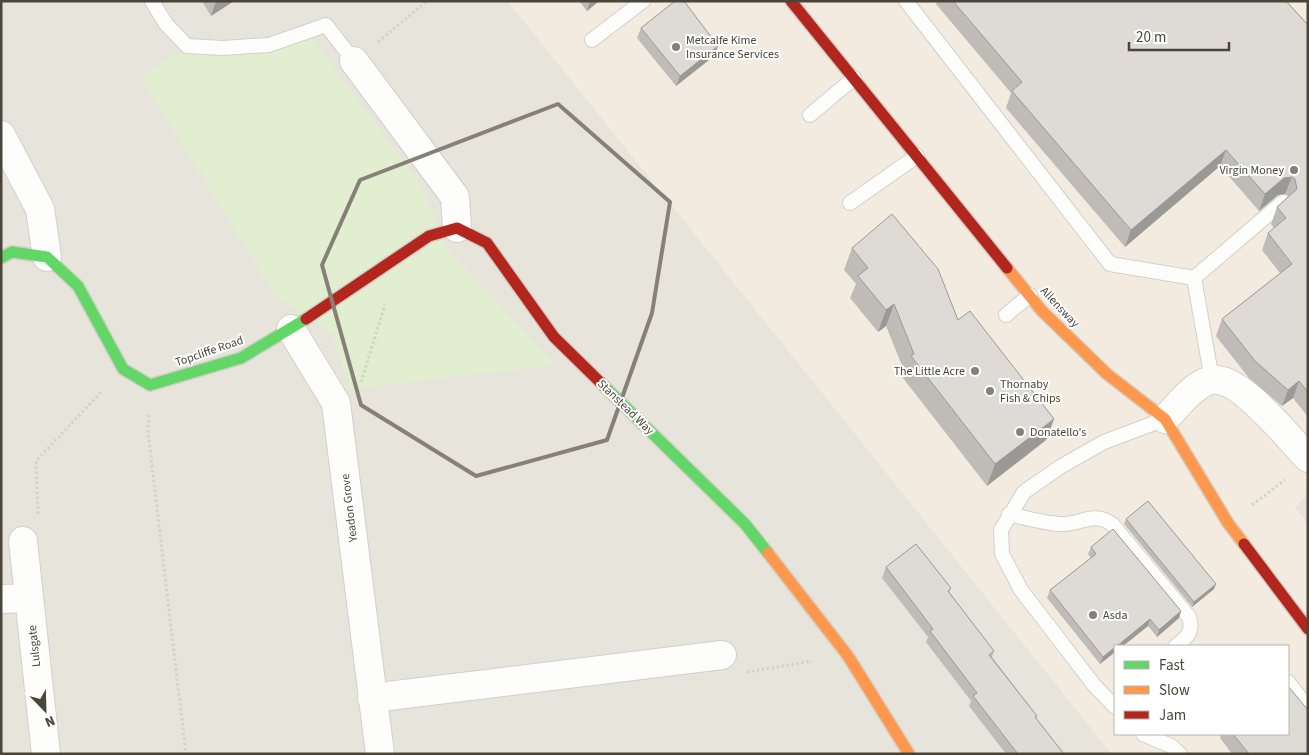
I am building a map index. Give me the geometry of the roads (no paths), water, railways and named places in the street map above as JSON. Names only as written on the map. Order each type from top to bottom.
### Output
[{"type":"street","name":"Allensway","points":[[791,1],[1042,311],[1107,374],[1165,419],[1228,523],[1308,629]]},
{"type":"street","points":[[354,61],[455,197],[457,228]]},
{"type":"street","points":[[1,134],[40,209],[47,258],[12,252],[1,258]]},
{"type":"street","name":"Topcliffe Road","points":[[47,258],[78,286],[123,369],[150,385],[241,358],[291,330],[429,236],[457,228]]},
{"type":"street","name":"Stanstead Way","points":[[457,228],[487,243],[554,337],[745,524],[848,656],[909,754]]},
{"type":"street","name":"Yeadon Grove","points":[[291,330],[336,404],[380,754]]},
{"type":"street","points":[[1165,419],[1195,390],[1212,380],[1228,381],[1244,392],[1308,458]]},
{"type":"street","name":"Lulsgate","points":[[23,541],[46,754]]},
{"type":"street","points":[[1,599],[29,598]]},
{"type":"street","points":[[372,698],[722,655]]},
{"type":"lane","points":[[152,1],[166,24],[188,46],[224,48],[269,45],[326,25],[354,61]]},
{"type":"lane","points":[[592,40],[643,1]]},
{"type":"lane","points":[[906,1],[1110,264],[1194,278],[1283,202]]},
{"type":"lane","points":[[810,115],[854,78]]},
{"type":"lane","points":[[850,203],[917,156]]},
{"type":"lane","points":[[1194,278],[1212,380]]},
{"type":"lane","points":[[1006,315],[1030,295]]},
{"type":"lane","points":[[1113,702],[1094,685],[1012,575],[1002,554],[1001,530],[1024,492],[1060,467],[1104,442],[1165,419]]},
{"type":"lane","points":[[1009,514],[1062,525],[1085,518],[1105,519],[1112,524],[1189,617],[1192,627],[1189,635],[1177,645]]},
{"type":"lane","points":[[1289,683],[1308,708]]},
{"type":"lane","points":[[1153,735],[1180,754]]},
{"type":"place","name":"Metcalfe Kime Insurance Services","points":[[676,47]]},
{"type":"place","name":"Virgin Money","points":[[1294,170]]},
{"type":"place","name":"The Little Acre","points":[[975,371]]},
{"type":"place","name":"Thornaby Fish & Chips","points":[[990,391]]},
{"type":"place","name":"Donatello's","points":[[1020,432]]},
{"type":"place","name":"Asda","points":[[1093,615]]}]
